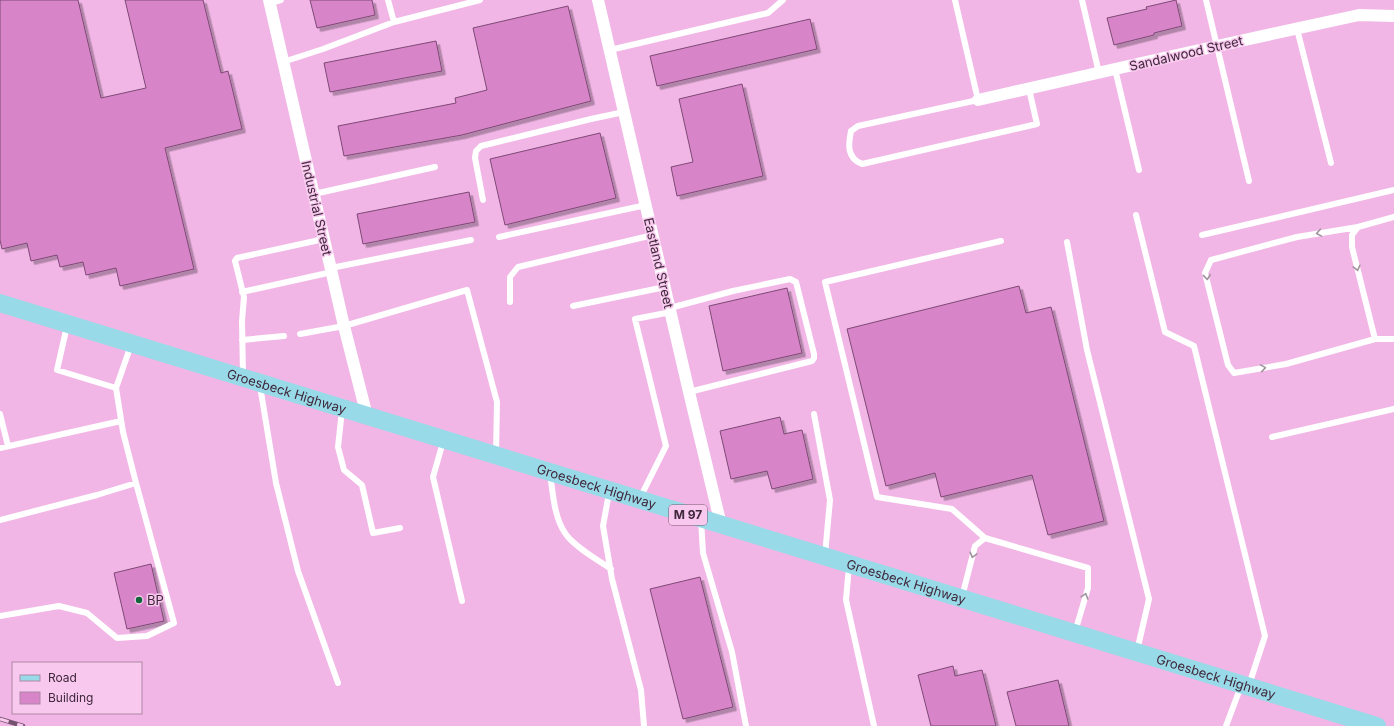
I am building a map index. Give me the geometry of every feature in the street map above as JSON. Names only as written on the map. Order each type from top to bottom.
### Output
[{"type":"main road","name":"Groesbeck Highway","points":[[0,303],[1377,726]]},
{"type":"street","name":"Eastland Street","points":[[598,0],[689,392],[722,525]]},
{"type":"street","name":"Industrial Street","points":[[273,1],[283,62],[344,326],[367,416]]},
{"type":"street","name":"Sandalwood Street","points":[[978,100],[1359,15],[1394,16]]},
{"type":"lane","points":[[388,0],[394,22]]},
{"type":"lane","points":[[283,62],[323,50],[394,22],[480,0]]},
{"type":"lane","points":[[610,50],[768,13],[783,0]]},
{"type":"lane","points":[[955,0],[978,100],[858,126],[852,131],[849,142],[851,153],[855,161],[862,164],[1037,124],[1029,89]]},
{"type":"lane","points":[[1082,0],[1099,73]]},
{"type":"lane","points":[[1206,0],[1249,181]]},
{"type":"lane","points":[[1297,28],[1331,163]]},
{"type":"lane","points":[[1115,69],[1139,170]]},
{"type":"lane","points":[[484,200],[475,158],[476,151],[481,146],[624,112]]},
{"type":"lane","points":[[314,194],[435,167]]},
{"type":"lane","points":[[1202,235],[1394,190]]},
{"type":"lane","points":[[499,237],[646,205]]},
{"type":"lane","points":[[1136,215],[1165,332],[1194,346],[1265,636],[1245,686],[1226,726]]},
{"type":"lane","points":[[1394,217],[1358,227],[1297,237],[1211,260],[1205,273],[1228,365],[1234,373],[1286,364],[1375,339],[1394,339]]},
{"type":"lane","points":[[1358,227],[1352,236],[1352,247],[1375,339]]},
{"type":"lane","points":[[510,302],[510,277],[518,267],[653,235]]},
{"type":"lane","points":[[324,239],[237,258],[235,261],[244,297],[242,340],[276,483],[298,571],[338,683]]},
{"type":"lane","points":[[242,292],[331,270],[471,240]]},
{"type":"lane","points":[[1001,240],[825,282],[877,497],[952,509],[985,538],[1088,568],[1088,588],[1074,633]]},
{"type":"lane","points":[[1067,242],[1087,350],[1150,598],[1137,652]]},
{"type":"lane","points":[[639,499],[666,446],[634,318],[670,310],[733,291],[790,279],[796,282],[814,354],[812,361],[689,392]]},
{"type":"lane","points":[[573,306],[665,286]]},
{"type":"lane","points":[[300,334],[344,326],[467,290],[497,402],[496,456]]},
{"type":"lane","points":[[68,324],[57,370],[116,388]]},
{"type":"lane","points":[[242,340],[284,336]]},
{"type":"lane","points":[[0,616],[59,606],[87,613],[117,638],[147,636],[174,623],[136,483],[121,421],[116,388],[131,344]]},
{"type":"lane","points":[[342,408],[338,447],[344,470],[362,485],[373,533],[400,528]]},
{"type":"lane","points":[[1272,437],[1394,409]]},
{"type":"lane","points":[[0,414],[8,446]]},
{"type":"lane","points":[[814,414],[830,500],[824,556]]},
{"type":"lane","points":[[0,448],[121,421]]},
{"type":"lane","points":[[444,440],[433,477],[462,601]]},
{"type":"lane","points":[[550,472],[556,508],[560,524],[565,534],[611,569]]},
{"type":"lane","points":[[0,520],[97,495],[136,483]]},
{"type":"lane","points":[[609,490],[603,526],[611,569],[642,690],[644,726]]},
{"type":"lane","points":[[701,519],[703,553],[732,652],[746,726]]},
{"type":"lane","points":[[961,599],[975,546],[985,538]]},
{"type":"lane","points":[[849,564],[846,600],[874,726]]},
{"type":"building","points":[[0,0],[78,0],[101,98],[146,88],[125,0],[203,0],[221,73],[228,71],[242,129],[165,148],[194,269],[120,286],[116,268],[86,275],[83,262],[60,267],[57,255],[31,261],[27,243],[2,249],[0,240]]},
{"type":"building","points":[[310,0],[372,0],[375,15],[317,28]]},
{"type":"building","points":[[1176,0],[1182,26],[1114,45],[1107,18],[1147,9],[1146,7]]},
{"type":"building","points":[[568,6],[591,101],[462,135],[344,156],[338,126],[456,103],[455,98],[487,90],[473,28]]},
{"type":"building","points":[[810,19],[817,49],[657,86],[650,56]]},
{"type":"building","points":[[436,41],[442,71],[330,92],[324,63]]},
{"type":"building","points":[[742,84],[763,176],[677,196],[671,167],[693,162],[679,99]]},
{"type":"building","points":[[600,133],[616,198],[505,225],[490,159]]},
{"type":"building","points":[[469,192],[475,222],[363,244],[357,214]]},
{"type":"building","points":[[1019,286],[1026,313],[1051,307],[1104,521],[1048,535],[1032,475],[941,497],[935,473],[886,486],[847,329]]},
{"type":"building","points":[[787,288],[802,353],[723,371],[709,306]]},
{"type":"building","points":[[780,417],[784,434],[802,430],[813,479],[772,489],[767,471],[731,479],[720,431]]},
{"type":"building","points":[[151,564],[164,621],[127,629],[114,573]]},
{"type":"building","points":[[700,577],[733,707],[683,719],[650,589]]},
{"type":"building","points":[[953,666],[955,676],[982,670],[996,726],[931,726],[918,675]]},
{"type":"building","points":[[1058,680],[1069,726],[1016,726],[1007,692]]},
{"type":"railway","points":[[0,719],[23,726]]},
{"type":"place","name":"BP","points":[[139,600]]}]
